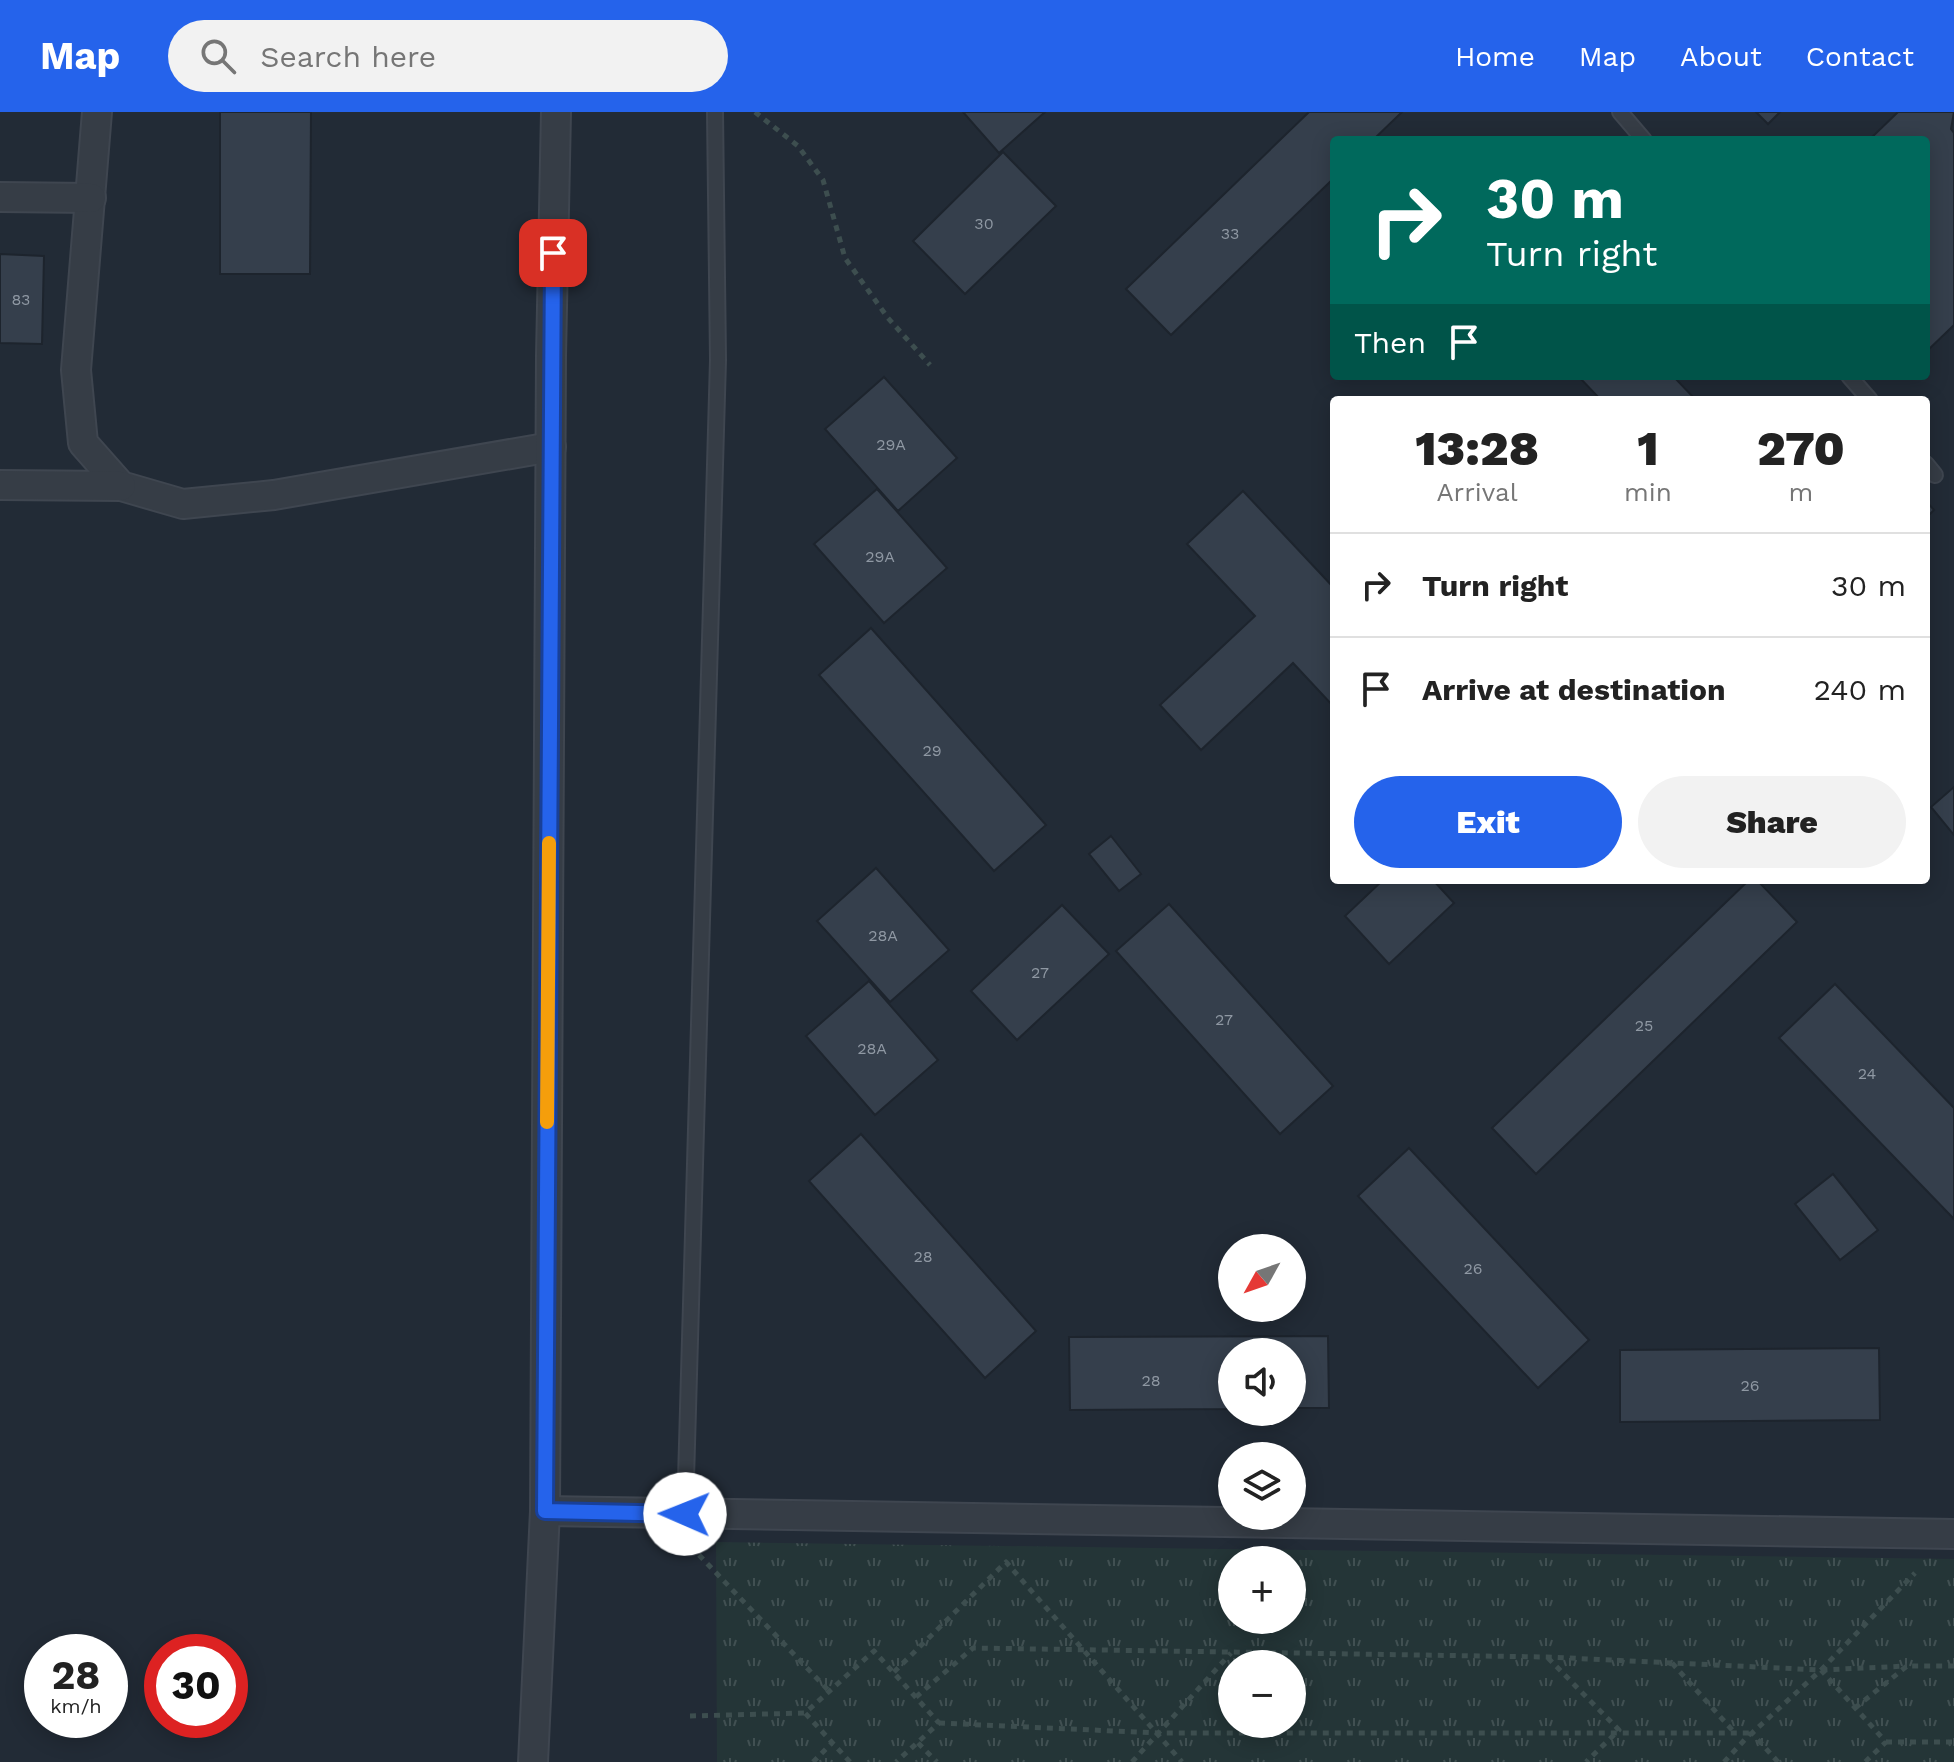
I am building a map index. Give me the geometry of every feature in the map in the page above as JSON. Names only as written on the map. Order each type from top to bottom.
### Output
[{"type":"street","points":[[97,112],[76,370],[83,443],[121,486]]},
{"type":"street","points":[[533,1762],[545,1511],[556,112]]},
{"type":"street","points":[[0,197],[91,198]]},
{"type":"street","points":[[0,485],[121,486],[183,504],[274,495],[551,447]]},
{"type":"street","points":[[545,1511],[1954,1534]]},
{"type":"lane","points":[[685,1514],[718,360],[715,112]]},
{"type":"lane","points":[[1620,112],[1641,136]]},
{"type":"lane","points":[[1852,380],[1866,396]]},
{"type":"path","points":[[755,112],[798,146],[823,180],[845,258],[888,318],[930,365]]},
{"type":"path","points":[[699,1555],[829,1691]]},
{"type":"path","points":[[894,1672],[1006,1562],[1182,1762]]},
{"type":"path","points":[[1724,1762],[1821,1670],[1915,1573]]},
{"type":"path","points":[[916,1697],[973,1648],[1218,1653]]},
{"type":"path","points":[[690,1716],[805,1713],[874,1651],[939,1723]]},
{"type":"path","points":[[1306,1654],[1547,1657],[1821,1670],[1954,1666]]},
{"type":"path","points":[[1547,1657],[1619,1730]]},
{"type":"path","points":[[1672,1663],[1735,1733]]},
{"type":"path","points":[[1855,1708],[1907,1666]]},
{"type":"path","points":[[1132,1762],[1218,1667]]},
{"type":"path","points":[[1821,1670],[1886,1742]]},
{"type":"path","points":[[805,1713],[850,1762]]},
{"type":"path","points":[[896,1762],[939,1723],[1158,1733],[1619,1730],[1752,1733],[1778,1762]]},
{"type":"path","points":[[1586,1762],[1619,1730]]},
{"type":"path","points":[[1865,1762],[1886,1742],[1954,1742]]},
{"type":"path","points":[[813,1762],[832,1743]]},
{"type":"path","points":[[917,1743],[937,1762]]},
{"type":"green space","points":[[716,1542],[1218,1549],[1218,1634],[1306,1634],[1306,1550],[1954,1559],[1954,1762],[717,1762]]},
{"type":"building","points":[[220,112],[311,112],[310,274],[220,274]]},
{"type":"building","points":[[963,112],[1045,112],[999,153]]},
{"type":"building","points":[[1309,112],[1402,112],[1377,136],[1330,136],[1330,182],[1171,335],[1126,289]]},
{"type":"building","points":[[1756,112],[1780,112],[1768,124]]},
{"type":"building","points":[[1898,112],[1954,112],[1951,129],[1954,133],[1954,325],[1930,348],[1930,136],[1873,136]]},
{"type":"building","points":[[1003,152],[1056,206],[965,294],[913,241]]},
{"type":"building","points":[[0,254],[44,256],[42,344],[0,343]]},
{"type":"building","points":[[884,377],[957,458],[898,511],[825,429]]},
{"type":"building","points":[[1582,380],[1677,380],[1692,396],[1597,396]]},
{"type":"building","points":[[877,489],[947,568],[884,623],[814,544]]},
{"type":"building","points":[[1243,491],[1330,584],[1330,703],[1293,663],[1201,750],[1160,705],[1255,616],[1187,544]]},
{"type":"building","points":[[871,628],[1046,825],[994,871],[819,675]]},
{"type":"building","points":[[1954,787],[1954,835],[1931,807]]},
{"type":"building","points":[[1111,836],[1141,874],[1119,891],[1089,854]]},
{"type":"building","points":[[876,868],[949,950],[890,1002],[817,921]]},
{"type":"building","points":[[1379,884],[1437,884],[1454,903],[1389,964],[1345,916]]},
{"type":"building","points":[[1745,884],[1761,884],[1797,922],[1536,1174],[1492,1128]]},
{"type":"building","points":[[1169,904],[1333,1086],[1280,1134],[1116,951]]},
{"type":"building","points":[[1062,905],[1109,954],[1017,1040],[971,991]]},
{"type":"building","points":[[869,981],[938,1060],[875,1115],[806,1036]]},
{"type":"building","points":[[1835,984],[1954,1108],[1954,1219],[1779,1038]]},
{"type":"building","points":[[861,1134],[1036,1331],[985,1378],[809,1181]]},
{"type":"building","points":[[1409,1148],[1589,1340],[1538,1388],[1358,1196]]},
{"type":"building","points":[[1833,1174],[1878,1230],[1840,1260],[1795,1204]]},
{"type":"building","points":[[1328,1336],[1329,1408],[1306,1408],[1306,1338],[1218,1338],[1218,1409],[1070,1410],[1069,1337]]},
{"type":"building","points":[[1879,1348],[1880,1420],[1620,1422],[1620,1350]]},
{"type":"slow traffic","points":[[547,1122],[549,843]]},
{"type":"route","points":[[553,253],[545,1511],[685,1514]]}]
